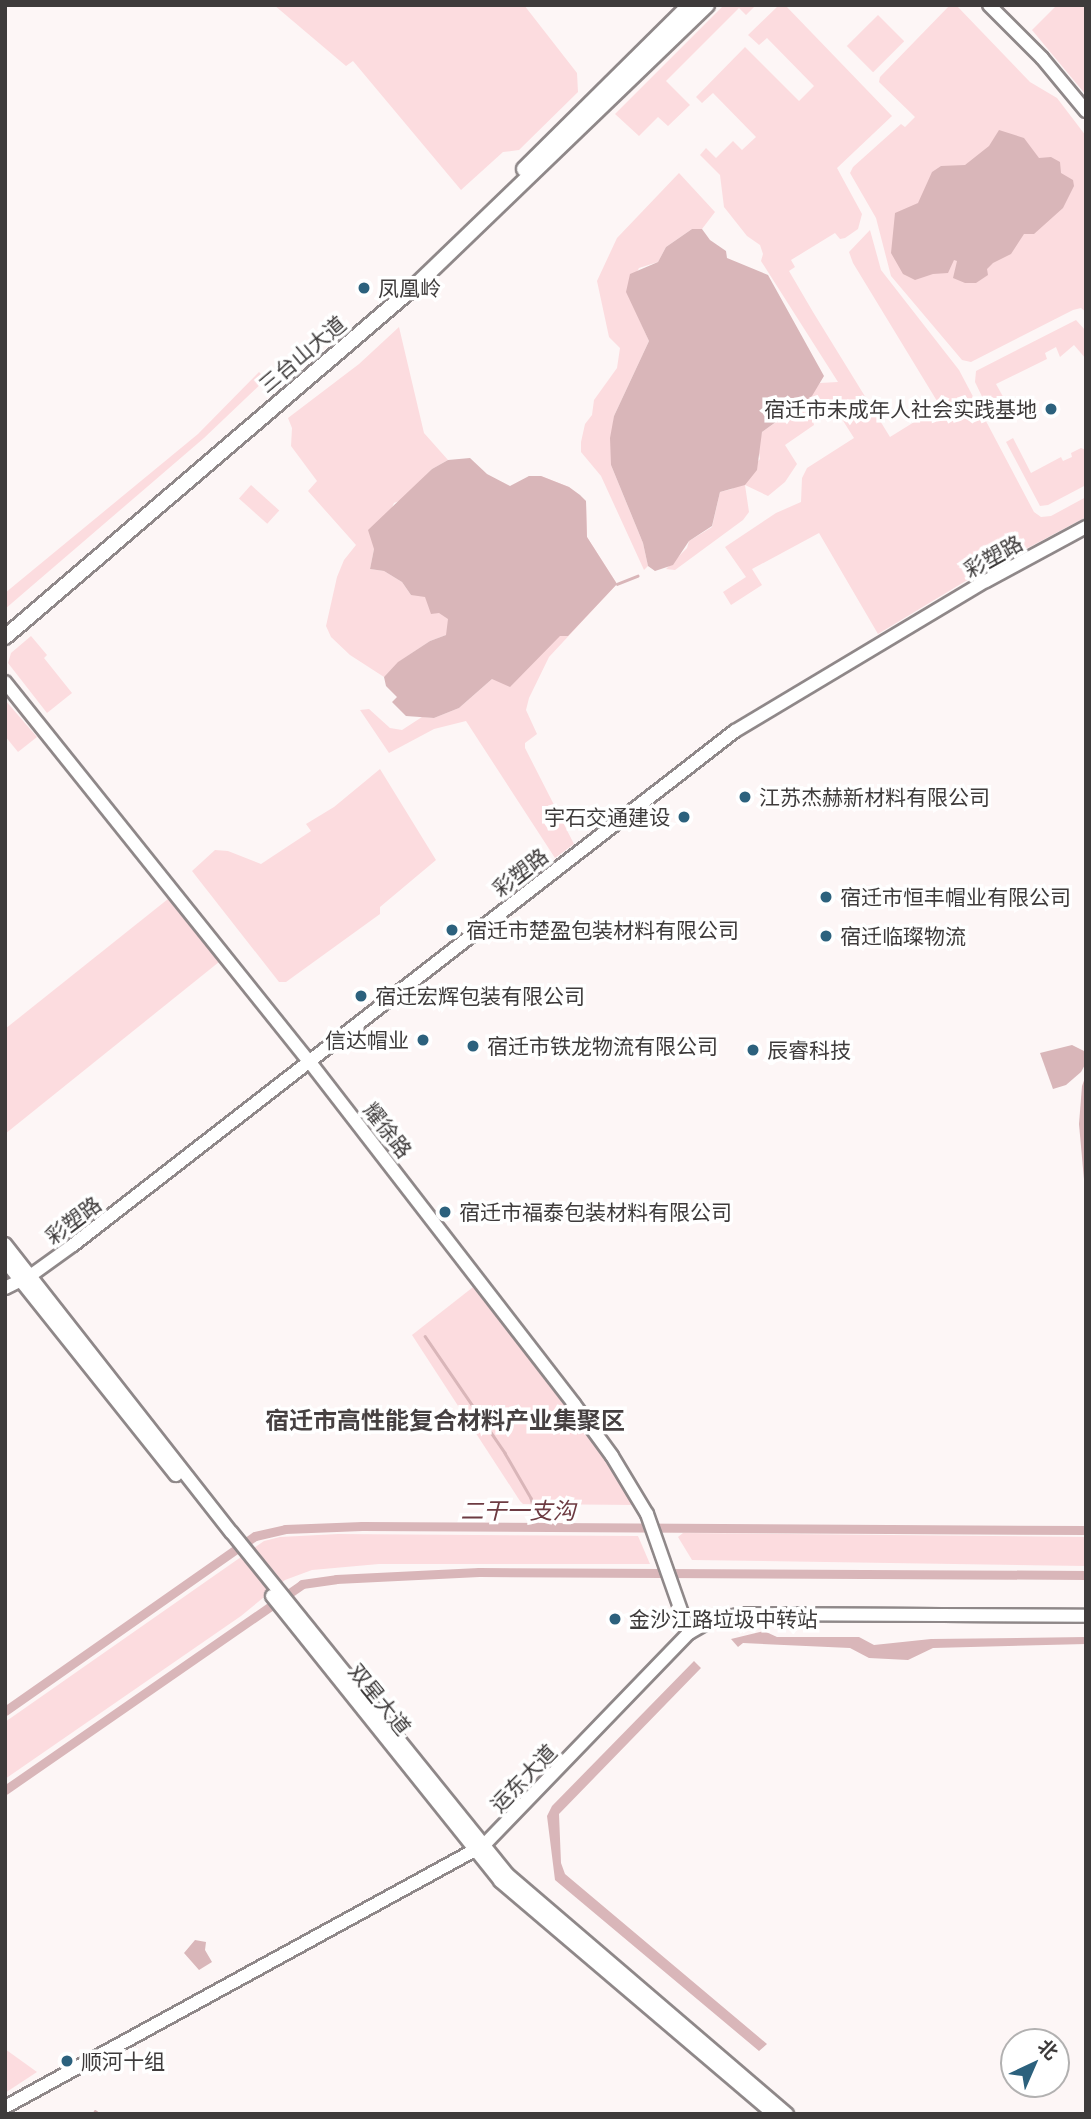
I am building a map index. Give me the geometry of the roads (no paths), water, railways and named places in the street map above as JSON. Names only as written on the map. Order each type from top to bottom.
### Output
[{"type":"main road","name":"三台山大道","points":[[5,626],[406,281],[690,5]]},
{"type":"main road","name":"三台山大道","points":[[5,637],[412,288],[707,5]]},
{"type":"street","points":[[989,5],[1042,58],[1086,111]]},
{"type":"street","name":"彩塑路","points":[[5,1288],[25,1278],[735,731],[986,581],[1086,527]]},
{"type":"street","name":"耀徐路","points":[[5,682],[309,1061],[513,1322],[612,1456],[647,1514],[689,1633]]},
{"type":"street","points":[[5,1244],[25,1278]]},
{"type":"street","points":[[5,1261],[25,1278]]},
{"type":"street","name":"双星大道","points":[[25,1278],[479,1848],[500,1881],[774,2114]]},
{"type":"street","name":"运东大道","points":[[5,2107],[479,1848],[689,1633],[715,1618],[747,1614],[1086,1616]]},
{"type":"street","name":"双星大道","points":[[479,1848],[787,2114]]},
{"type":"waterway","points":[[617,584],[637,576]]},
{"type":"waterway","points":[[425,1336],[505,1453],[531,1498],[538,1527]]},
{"type":"waterway","name":"二干一支沟","points":[[5,1711],[255,1536],[285,1529],[362,1526],[1086,1530]]},
{"type":"waterway","points":[[5,1790],[302,1584],[336,1579],[479,1572],[1086,1575]]},
{"type":"waterway","points":[[95,2111],[99,2114]]},
{"type":"place","name":"凤凰岭","points":[[364,288]]},
{"type":"place","name":"宿迁市未成年人社会实践基地","points":[[1051,409]]},
{"type":"place","name":"江苏杰赫新材料有限公司","points":[[745,797]]},
{"type":"place","name":"宇石交通建设","points":[[684,817]]},
{"type":"place","name":"宿迁市恒丰帽业有限公司","points":[[826,897]]},
{"type":"place","name":"宿迁市楚盈包装材料有限公司","points":[[452,930]]},
{"type":"place","name":"宿迁临璨物流","points":[[826,936]]},
{"type":"place","name":"宿迁宏辉包装有限公司","points":[[361,996]]},
{"type":"place","name":"信达帽业","points":[[423,1040]]},
{"type":"place","name":"宿迁市铁龙物流有限公司","points":[[473,1046]]},
{"type":"place","name":"辰睿科技","points":[[753,1050]]},
{"type":"place","name":"宿迁市福泰包装材料有限公司","points":[[445,1212]]},
{"type":"place","name":"金沙江路垃圾中转站","points":[[615,1619]]},
{"type":"place","name":"顺河十组","points":[[67,2061]]},
{"type":"district","name":"宿迁市高性能复合材料产业集聚区","points":[[445,1420]]}]
